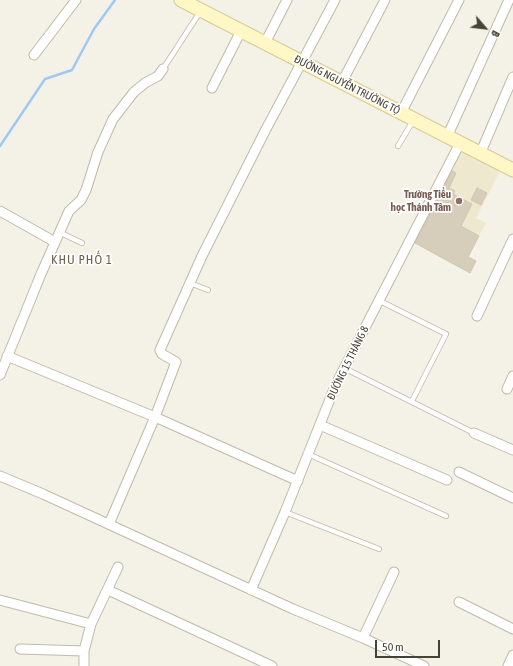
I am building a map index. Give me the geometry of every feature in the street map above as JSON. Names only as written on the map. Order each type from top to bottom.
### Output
[{"type":"main road","name":"ĐƯỜNG NGUYỄN TRƯỜNG TỘ","points":[[182,0],[198,6],[264,43],[513,170]]},
{"type":"street","points":[[34,55],[76,0]]},
{"type":"street","points":[[264,43],[287,0]]},
{"type":"street","points":[[109,524],[155,417],[176,362],[162,354],[160,350],[202,256],[265,130],[335,0]]},
{"type":"street","points":[[342,82],[385,0]]},
{"type":"street","points":[[401,113],[459,0]]},
{"type":"street","points":[[447,137],[509,0]]},
{"type":"street","points":[[212,88],[241,31]]},
{"type":"street","points":[[0,375],[59,232],[69,211],[81,200],[86,190],[98,152],[114,119],[134,92],[145,83],[158,76],[163,69]]},
{"type":"street","points":[[480,154],[513,77]]},
{"type":"street","name":"ĐƯỜNG 15 THÁNG 8","points":[[251,590],[298,481],[344,368],[380,301],[460,143]]},
{"type":"street","points":[[0,211],[55,242]]},
{"type":"street","points":[[477,316],[513,239]]},
{"type":"street","points":[[7,356],[155,417],[298,481]]},
{"type":"street","points":[[507,389],[513,376]]},
{"type":"street","points":[[320,425],[447,480]]},
{"type":"street","points":[[474,433],[513,450]]},
{"type":"street","points":[[459,472],[513,498]]},
{"type":"street","points":[[0,476],[43,494],[293,609],[363,638],[424,666]]},
{"type":"street","points":[[84,666],[84,651],[91,624],[118,567]]},
{"type":"street","points":[[363,638],[394,572]]},
{"type":"street","points":[[108,590],[258,663],[272,666]]},
{"type":"street","points":[[0,600],[91,624]]},
{"type":"street","points":[[459,602],[513,629]]},
{"type":"street","points":[[20,648],[84,651]]},
{"type":"street","points":[[508,666],[513,655]]},
{"type":"lane","points":[[163,69],[198,6]]},
{"type":"lane","points":[[398,146],[414,119]]},
{"type":"lane","points":[[59,232],[82,243]]},
{"type":"lane","points":[[190,283],[208,290]]},
{"type":"lane","points":[[380,301],[446,334],[412,401]]},
{"type":"lane","points":[[344,368],[474,433]]},
{"type":"lane","points":[[308,454],[446,516]]},
{"type":"lane","points":[[285,512],[379,549]]},
{"type":"shaded area","name":"Trường Tiểu học Thánh Tâm","points":[[460,149],[501,169],[476,218],[486,223],[468,256],[476,261],[470,273],[413,241]]},
{"type":"building","points":[[452,171],[456,173],[449,188],[455,191],[453,194],[472,204],[461,226],[479,236],[468,257],[476,261],[470,273],[415,243]]},
{"type":"building","points":[[477,188],[487,193],[481,205],[471,200]]},
{"type":"waterway","points":[[0,146],[45,79],[72,70],[94,29],[115,0]]},
{"type":"place","name":"Trường Tiểu học Thánh Tâm","points":[[459,201]]},
{"type":"district","name":"KHU PHỐ 1","points":[[82,260]]}]
